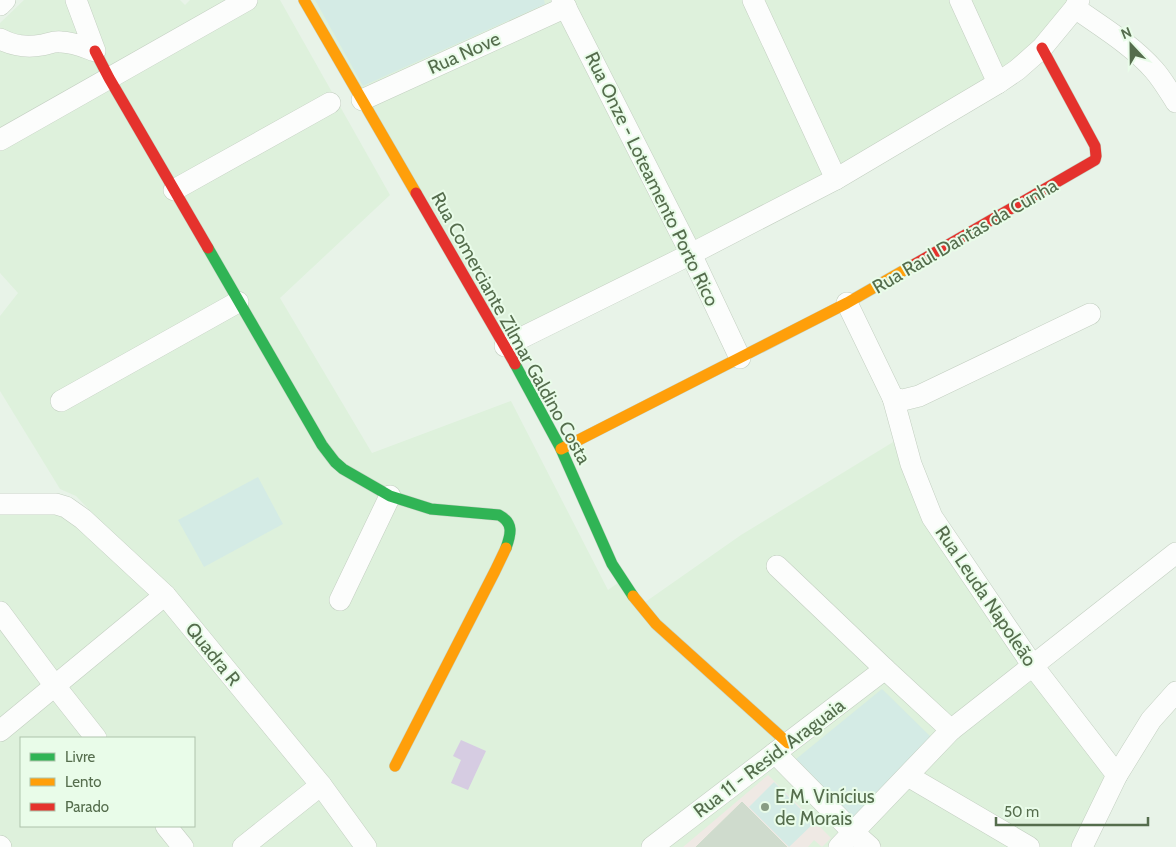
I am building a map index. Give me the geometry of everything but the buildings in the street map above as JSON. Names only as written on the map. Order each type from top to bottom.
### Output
[{"type":"street","points":[[0,5],[5,0]]},
{"type":"street","points":[[76,0],[95,51],[109,78],[322,445],[335,462],[390,496],[431,508],[505,517],[508,522],[511,531],[509,539],[495,571],[395,766]]},
{"type":"street","points":[[0,140],[247,0]]},
{"type":"street","name":"Rua Comerciante Zilmar Galdino Costa","points":[[304,0],[505,346],[561,449],[612,564],[640,605],[656,624],[781,748]]},
{"type":"street","points":[[752,0],[836,179]]},
{"type":"street","points":[[960,0],[998,83]]},
{"type":"street","name":"Rua Nove","points":[[362,100],[564,4]]},
{"type":"street","name":"Rua Onze - Loteamento Porto Rico","points":[[564,4],[691,254],[740,358]]},
{"type":"street","points":[[505,346],[691,254],[836,179],[998,83],[1017,70],[1042,48],[1077,4],[1138,54],[1155,71],[1176,102]]},
{"type":"street","points":[[0,39],[23,47],[54,42],[68,42],[95,51]]},
{"type":"street","name":"Rua Raul Dantas da Cunha","points":[[561,449],[847,303],[1095,160],[1095,146],[1042,48]]},
{"type":"street","points":[[174,190],[330,103]]},
{"type":"street","points":[[61,401],[238,302]]},
{"type":"street","name":"Rua Leuda Napoleão","points":[[847,303],[893,398],[910,464],[932,517],[1033,666],[1117,776]]},
{"type":"street","points":[[893,398],[903,400],[919,396],[1090,314]]},
{"type":"street","points":[[340,600],[390,496]]},
{"type":"street","name":"Quadra R","points":[[0,504],[56,504],[66,507],[83,519],[165,595],[321,785],[366,847]]},
{"type":"street","points":[[846,840],[951,730],[1176,553]]},
{"type":"street","points":[[777,566],[885,670],[951,730]]},
{"type":"street","points":[[0,732],[165,595]]},
{"type":"street","points":[[0,612],[54,686],[95,737]]},
{"type":"street","name":"Rua 11 - Resid. Araguaia","points":[[652,847],[885,670]]},
{"type":"street","points":[[1082,847],[1117,776],[1151,720],[1176,692]]},
{"type":"street","points":[[781,748],[846,840],[870,847]]},
{"type":"street","points":[[908,776],[1029,847]]},
{"type":"street","points":[[243,847],[321,785]]},
{"type":"street","points":[[167,827],[183,847]]},
{"type":"shaded area","points":[[24,0],[180,0],[185,5],[190,0],[280,0],[390,195],[280,298],[372,453],[511,401],[608,590],[622,580],[641,605],[741,535],[903,436],[932,517],[1117,775],[1082,847],[0,847],[0,504],[45,504],[171,594],[76,496],[60,489],[0,391],[0,316],[18,293],[0,273],[0,23]]},
{"type":"shaded area","points":[[304,0],[1079,0],[998,83],[505,346]]},
{"type":"shaded area","points":[[315,0],[544,0],[545,4],[363,86]]},
{"type":"shaded area","points":[[258,477],[283,524],[204,567],[178,520]]},
{"type":"shaded area","points":[[882,689],[933,739],[849,821],[790,764]]},
{"type":"shaded area","points":[[461,740],[486,751],[468,790],[451,783],[461,760],[453,756]]},
{"type":"shaded area","name":"E.M. Vinícius de Morais","points":[[768,775],[831,838],[822,847],[814,840],[808,847],[683,847]]},
{"type":"shaded area","points":[[774,782],[814,823],[789,847],[749,807]]},
{"type":"traffic: fast","points":[[208,248],[322,445],[335,462],[343,469],[390,496],[431,509],[499,515],[504,518],[510,529],[506,548]]},
{"type":"traffic: fast","points":[[515,364],[561,449],[612,564],[633,596]]},
{"type":"traffic: slow","points":[[304,0],[416,193]]},
{"type":"traffic: slow","points":[[561,449],[847,303],[915,264]]},
{"type":"traffic: slow","points":[[395,766],[506,548]]},
{"type":"traffic: slow","points":[[633,596],[656,624],[788,743]]},
{"type":"traffic: jam","points":[[915,264],[1095,160],[1095,146],[1042,48]]},
{"type":"traffic: jam","points":[[95,51],[208,248]]},
{"type":"traffic: jam","points":[[416,193],[515,364]]},
{"type":"place","name":"E.M. Vinícius de Morais","points":[[765,807]]}]
